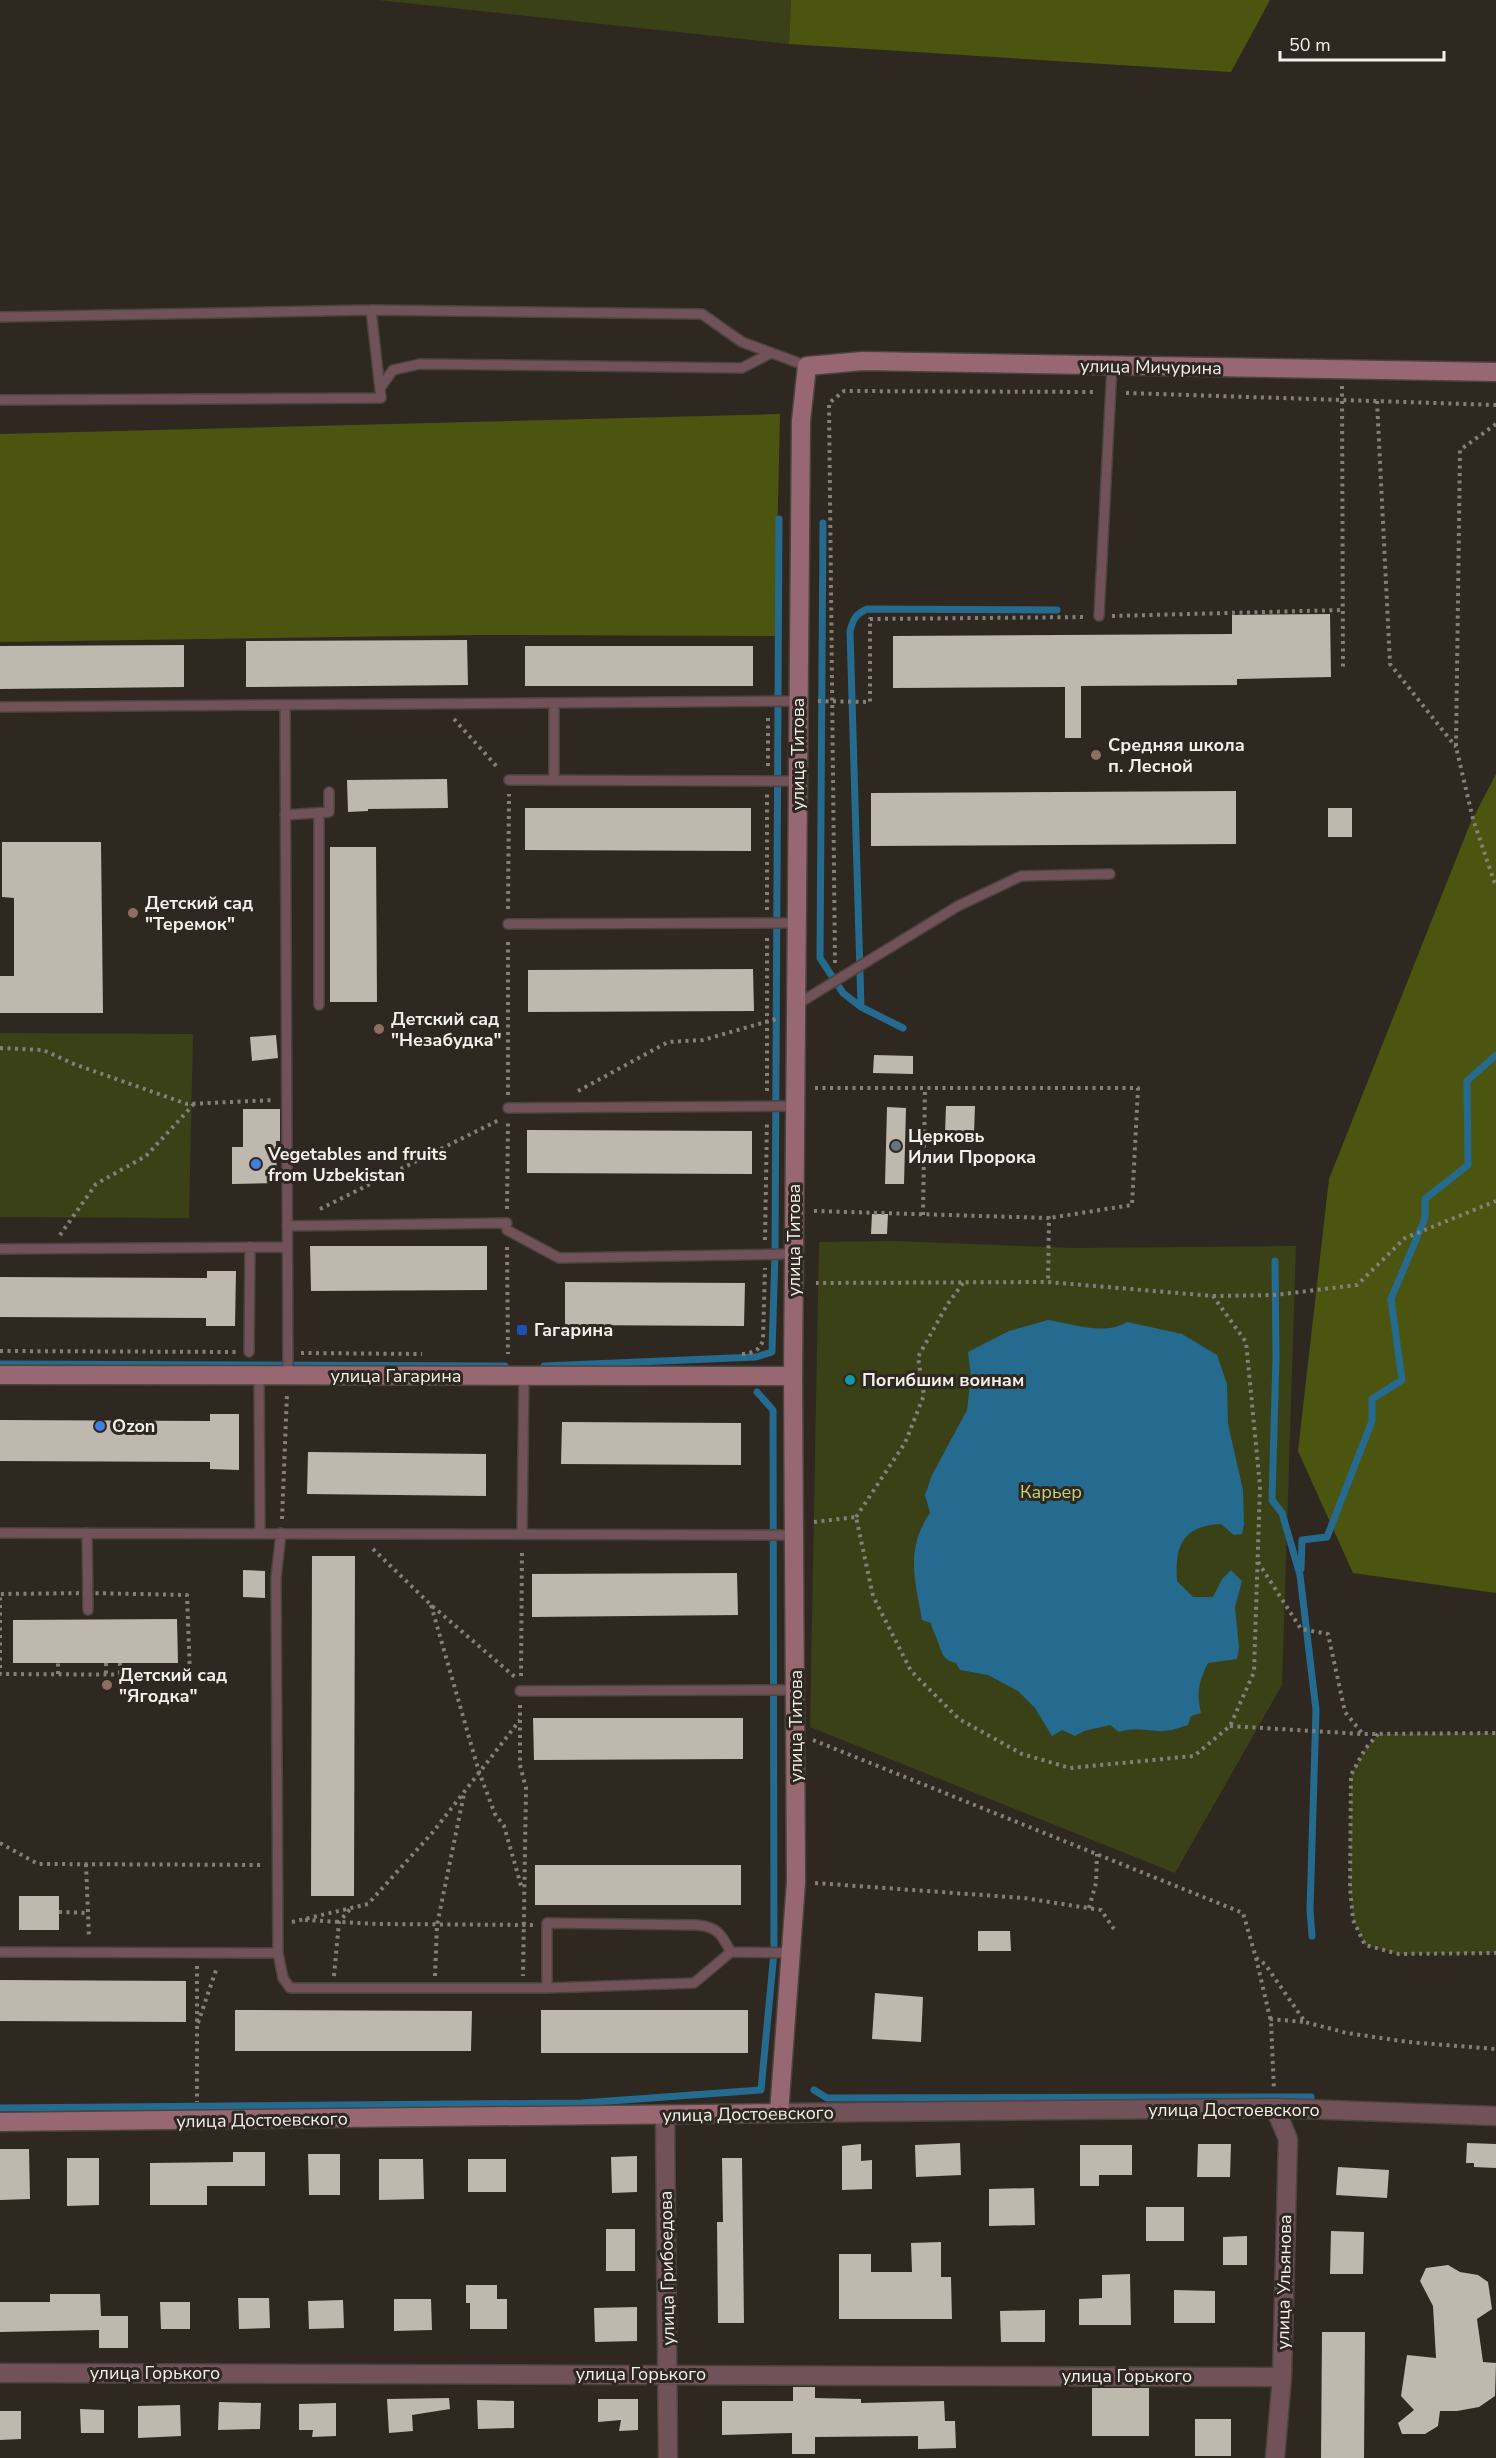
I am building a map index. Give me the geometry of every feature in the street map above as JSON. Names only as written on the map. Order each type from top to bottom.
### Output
[{"type":"street","name":"улица Мичурина","points":[[807,366],[863,361],[1496,372]]},
{"type":"street","name":"улица Титова","points":[[779,2113],[796,1882],[793,1376],[801,421],[807,366]]},
{"type":"street","name":"улица Гагарина","points":[[0,1375],[793,1376]]},
{"type":"street","name":"улица Достоевского","points":[[0,2122],[779,2113],[1275,2099],[1496,2116]]},
{"type":"street","name":"улица Ульянова","points":[[1275,2099],[1288,2139],[1282,2377],[1275,2458]]},
{"type":"street","name":"улица Грибоедова","points":[[665,2115],[668,2458]]},
{"type":"street","name":"улица Горького","points":[[0,2373],[668,2373],[1282,2377]]},
{"type":"lane","points":[[0,400],[381,398],[371,310]]},
{"type":"lane","points":[[0,317],[371,310],[702,314],[742,342],[807,366]]},
{"type":"lane","points":[[380,388],[393,370],[420,364],[742,368],[771,352]]},
{"type":"lane","points":[[1099,616],[1113,366]]},
{"type":"lane","points":[[0,707],[799,701]]},
{"type":"lane","points":[[554,703],[554,780]]},
{"type":"lane","points":[[285,705],[288,1376]]},
{"type":"lane","points":[[509,780],[798,781]]},
{"type":"lane","points":[[285,815],[328,812],[328,792]]},
{"type":"lane","points":[[319,813],[319,1005]]},
{"type":"lane","points":[[796,1005],[958,906],[1021,876],[1110,874]]},
{"type":"lane","points":[[508,924],[797,923]]},
{"type":"lane","points":[[508,1108],[795,1106]]},
{"type":"lane","points":[[287,1226],[507,1227],[559,1258],[794,1254]]},
{"type":"lane","points":[[249,1352],[250,1247]]},
{"type":"lane","points":[[0,1249],[286,1247]]},
{"type":"lane","points":[[259,1376],[260,1533]]},
{"type":"lane","points":[[522,1534],[524,1376]]},
{"type":"lane","points":[[0,1533],[794,1535]]},
{"type":"lane","points":[[87,1533],[88,1610]]},
{"type":"lane","points":[[281,1533],[276,1578],[278,1953],[283,1978],[290,1988],[547,1988],[694,1983],[731,1952],[792,1953]]},
{"type":"lane","points":[[520,1691],[795,1690]]},
{"type":"lane","points":[[547,1988],[547,1923],[712,1927],[723,1938],[731,1952]]},
{"type":"lane","points":[[0,1952],[278,1953]]},
{"type":"path","points":[[1342,370],[1343,667]]},
{"type":"path","points":[[835,982],[834,702],[829,403],[844,391],[1111,392],[1496,405]]},
{"type":"path","points":[[1377,401],[1390,664],[1456,747]]},
{"type":"path","points":[[1496,424],[1460,450],[1456,747],[1473,819],[1496,887]]},
{"type":"path","points":[[817,701],[870,702],[870,619],[1342,610]]},
{"type":"path","points":[[740,1354],[757,1350],[764,1340],[768,701]]},
{"type":"path","points":[[440,704],[509,780],[508,1108]]},
{"type":"path","points":[[577,1091],[668,1042],[703,1040],[773,1019]]},
{"type":"path","points":[[0,1048],[43,1050],[74,1064],[187,1104],[286,1100]]},
{"type":"path","points":[[812,1211],[1049,1218],[1132,1205],[1138,1088],[815,1088]]},
{"type":"path","points":[[923,1215],[925,1088]]},
{"type":"path","points":[[50,1249],[96,1184],[146,1155],[195,1103]]},
{"type":"path","points":[[318,1210],[508,1115],[508,1354]]},
{"type":"path","points":[[816,1282],[1048,1282],[1213,1296],[1275,1295],[1357,1285],[1405,1238],[1496,1201]]},
{"type":"path","points":[[1048,1282],[1049,1218]]},
{"type":"path","points":[[963,1282],[947,1305],[918,1357],[924,1395],[905,1443],[856,1517],[873,1596],[911,1671],[959,1719],[1022,1754],[1070,1768],[1194,1756],[1230,1726],[1254,1672],[1260,1486],[1246,1342],[1213,1296]]},
{"type":"path","points":[[0,1351],[249,1352]]},
{"type":"path","points":[[288,1353],[427,1354]]},
{"type":"path","points":[[496,1354],[516,1354]]},
{"type":"path","points":[[281,1533],[288,1376]]},
{"type":"path","points":[[814,1522],[856,1517]]},
{"type":"path","points":[[358,1534],[431,1605],[521,1683],[522,1534]]},
{"type":"path","points":[[1258,1562],[1301,1629],[1328,1634],[1345,1712],[1362,1734]]},
{"type":"path","points":[[88,1593],[187,1595],[190,1675],[0,1674],[0,1594],[88,1593]]},
{"type":"path","points":[[431,1605],[479,1773],[495,1814],[504,1826],[524,1895]]},
{"type":"path","points":[[58,1663],[58,1675]]},
{"type":"path","points":[[106,1663],[106,1675]]},
{"type":"path","points":[[120,1663],[120,1675]]},
{"type":"path","points":[[520,1691],[520,1765],[526,1788],[523,1988]]},
{"type":"path","points":[[278,1924],[368,1904],[433,1832],[520,1719]]},
{"type":"path","points":[[1230,1726],[1362,1734],[1496,1733]]},
{"type":"path","points":[[796,1733],[1243,1913],[1270,2019],[1275,2099]]},
{"type":"path","points":[[1378,1734],[1365,1749],[1351,1775],[1351,1899],[1353,1920],[1365,1945],[1399,1954],[1496,1953]]},
{"type":"path","points":[[434,1988],[437,1925],[465,1790]]},
{"type":"path","points":[[0,1843],[38,1864],[277,1865]]},
{"type":"path","points":[[1089,1908],[1096,1883],[1097,1854]]},
{"type":"path","points":[[86,1864],[89,1953]]},
{"type":"path","points":[[796,1882],[1000,1896],[1089,1908],[1101,1910],[1114,1929]]},
{"type":"path","points":[[333,1988],[339,1922],[351,1908]]},
{"type":"path","points":[[59,1912],[88,1913]]},
{"type":"path","points":[[300,1920],[437,1925],[524,1926],[547,1923]]},
{"type":"path","points":[[197,1953],[197,2098]]},
{"type":"path","points":[[197,2026],[221,1953]]},
{"type":"path","points":[[1256,1958],[1265,1964],[1305,2022]]},
{"type":"path","points":[[1270,2019],[1305,2022],[1347,2033],[1398,2040],[1496,2049]]},
{"type":"green space","points":[[378,0],[791,0],[789,44]]},
{"type":"green space","points":[[791,0],[1270,0],[1231,72],[789,44]]},
{"type":"green space","points":[[780,414],[775,636],[478,635],[0,642],[0,434]]},
{"type":"green space","points":[[1496,774],[1496,1593],[1353,1573],[1298,1451],[1329,1179],[1470,824]]},
{"type":"green space","points":[[0,1033],[193,1034],[189,1218],[0,1217]]},
{"type":"green space","name":"Карьер","points":[[893,1241],[1073,1248],[1296,1246],[1282,1685],[1175,1873],[810,1727],[819,1242]]},
{"type":"green space","points":[[1496,1733],[1496,1953],[1399,1954],[1365,1945],[1353,1920],[1350,1888],[1351,1775],[1365,1749],[1378,1734]]},
{"type":"water","points":[[1048,1320],[1099,1329],[1127,1322],[1182,1334],[1217,1355],[1227,1384],[1228,1424],[1243,1490],[1242,1534],[1234,1535],[1221,1524],[1197,1529],[1189,1534],[1180,1548],[1177,1581],[1193,1597],[1213,1597],[1222,1579],[1231,1570],[1242,1581],[1235,1607],[1239,1648],[1237,1659],[1208,1663],[1199,1687],[1201,1713],[1191,1716],[1188,1725],[1173,1730],[1134,1729],[1119,1732],[1110,1725],[1084,1731],[1075,1736],[1062,1730],[1052,1736],[1035,1708],[1018,1691],[988,1675],[960,1670],[956,1663],[946,1658],[931,1623],[922,1620],[914,1565],[917,1540],[930,1513],[925,1495],[932,1475],[967,1410],[971,1377],[968,1352],[1009,1331]]},
{"type":"building","points":[[1330,614],[1331,677],[1237,679],[1237,685],[1081,686],[1081,738],[1065,738],[1065,687],[893,688],[893,636],[1232,634],[1232,615]]},
{"type":"building","points":[[467,640],[468,685],[246,687],[246,641]]},
{"type":"building","points":[[184,645],[184,687],[0,689],[0,646]]},
{"type":"building","points":[[525,646],[753,646],[753,686],[525,686]]},
{"type":"building","points":[[447,779],[448,808],[368,809],[368,811],[348,812],[347,780]]},
{"type":"building","points":[[1236,791],[1236,844],[871,846],[871,793]]},
{"type":"building","points":[[525,808],[751,808],[751,851],[525,850]]},
{"type":"building","points":[[1328,808],[1352,808],[1352,837],[1328,837]]},
{"type":"building","points":[[2,842],[101,842],[103,1013],[0,1013],[0,976],[14,976],[14,898],[2,897]]},
{"type":"building","points":[[330,847],[376,847],[377,1002],[330,1002]]},
{"type":"building","points":[[753,969],[754,1011],[528,1012],[528,970]]},
{"type":"building","points":[[276,1035],[278,1058],[252,1061],[250,1037]]},
{"type":"building","points":[[874,1055],[913,1056],[913,1074],[873,1073]]},
{"type":"building","points":[[946,1106],[975,1106],[974,1133],[945,1133]]},
{"type":"building","name":"Церковь Илии Пророка","points":[[887,1107],[906,1108],[904,1184],[885,1184]]},
{"type":"building","points":[[243,1109],[280,1109],[280,1141],[276,1141],[277,1183],[232,1184],[232,1147],[243,1147]]},
{"type":"building","points":[[527,1130],[752,1131],[752,1174],[527,1173]]},
{"type":"building","points":[[872,1214],[888,1214],[887,1234],[871,1234]]},
{"type":"building","points":[[310,1246],[487,1246],[487,1290],[311,1291]]},
{"type":"building","points":[[207,1271],[236,1271],[235,1326],[206,1326],[206,1318],[0,1317],[0,1277],[207,1278]]},
{"type":"building","points":[[565,1282],[745,1283],[744,1326],[565,1325]]},
{"type":"building","points":[[210,1414],[239,1414],[239,1470],[210,1469],[210,1462],[0,1461],[0,1420],[210,1421]]},
{"type":"building","points":[[562,1422],[741,1423],[741,1465],[561,1464]]},
{"type":"building","points":[[308,1452],[486,1454],[486,1496],[307,1494]]},
{"type":"building","points":[[312,1556],[355,1556],[354,1896],[311,1896]]},
{"type":"building","points":[[243,1570],[265,1571],[265,1598],[243,1597]]},
{"type":"building","points":[[737,1573],[738,1615],[532,1617],[532,1574]]},
{"type":"building","points":[[177,1619],[178,1663],[13,1663],[13,1620]]},
{"type":"building","points":[[533,1718],[743,1718],[743,1759],[534,1760]]},
{"type":"building","points":[[535,1865],[741,1865],[741,1905],[535,1905]]},
{"type":"building","points":[[19,1896],[59,1896],[59,1930],[19,1930]]},
{"type":"building","points":[[978,1931],[1010,1931],[1011,1951],[978,1951]]},
{"type":"building","points":[[0,1980],[186,1981],[186,2022],[0,2021]]},
{"type":"building","points":[[875,1993],[923,1997],[921,2042],[872,2039]]},
{"type":"building","points":[[235,2010],[472,2011],[471,2051],[235,2051]]},
{"type":"building","points":[[541,2010],[748,2010],[748,2053],[541,2053]]},
{"type":"building","points":[[960,2143],[961,2175],[916,2177],[915,2145]]},
{"type":"building","points":[[1467,2143],[1496,2144],[1496,2168],[1474,2167],[1474,2163],[1466,2163]]},
{"type":"building","points":[[861,2144],[861,2161],[872,2160],[872,2189],[842,2190],[842,2146]]},
{"type":"building","points":[[1198,2144],[1231,2144],[1230,2177],[1197,2177]]},
{"type":"building","points":[[1080,2145],[1132,2145],[1132,2175],[1099,2175],[1099,2186],[1080,2186]]},
{"type":"building","points":[[0,2149],[29,2149],[30,2199],[0,2200]]},
{"type":"building","points":[[233,2152],[265,2152],[265,2186],[207,2186],[207,2205],[150,2205],[150,2163],[233,2162]]},
{"type":"building","points":[[308,2154],[340,2154],[340,2195],[309,2195]]},
{"type":"building","points":[[637,2156],[637,2192],[612,2193],[611,2157]]},
{"type":"building","points":[[67,2158],[99,2158],[99,2205],[67,2206]]},
{"type":"building","points":[[722,2158],[742,2158],[744,2323],[718,2323],[717,2222],[723,2222]]},
{"type":"building","points":[[379,2159],[423,2159],[424,2199],[379,2200]]},
{"type":"building","points":[[468,2159],[506,2159],[506,2192],[468,2192]]},
{"type":"building","points":[[1338,2167],[1389,2170],[1387,2198],[1336,2195]]},
{"type":"building","points":[[1034,2188],[1035,2225],[989,2226],[989,2189]]},
{"type":"building","points":[[1146,2207],[1184,2207],[1184,2241],[1146,2241]]},
{"type":"building","points":[[606,2229],[635,2229],[635,2271],[606,2271]]},
{"type":"building","points":[[1331,2231],[1364,2232],[1363,2274],[1330,2274]]},
{"type":"building","points":[[1247,2236],[1247,2265],[1223,2265],[1223,2237]]},
{"type":"building","points":[[941,2242],[941,2277],[951,2277],[952,2319],[839,2319],[839,2254],[871,2254],[871,2272],[912,2272],[911,2243]]},
{"type":"building","points":[[1448,2265],[1460,2272],[1478,2275],[1488,2282],[1492,2309],[1477,2319],[1483,2362],[1496,2363],[1495,2396],[1479,2407],[1440,2411],[1438,2426],[1425,2434],[1402,2434],[1398,2423],[1414,2410],[1401,2396],[1407,2355],[1436,2358],[1433,2306],[1420,2281],[1426,2268]]},
{"type":"building","points":[[1130,2274],[1131,2325],[1079,2325],[1079,2299],[1102,2298],[1102,2275]]},
{"type":"building","points":[[466,2285],[497,2285],[497,2299],[507,2299],[507,2329],[470,2329],[470,2303],[466,2303]]},
{"type":"building","points":[[1174,2290],[1215,2291],[1215,2323],[1174,2323]]},
{"type":"building","points":[[50,2294],[100,2294],[101,2316],[128,2316],[128,2348],[99,2348],[99,2330],[0,2332],[0,2302],[50,2302]]},
{"type":"building","points":[[238,2298],[269,2298],[270,2328],[239,2329]]},
{"type":"building","points":[[394,2299],[431,2299],[432,2330],[394,2331]]},
{"type":"building","points":[[343,2300],[344,2328],[309,2329],[308,2301]]},
{"type":"building","points":[[160,2302],[190,2302],[190,2329],[161,2329]]},
{"type":"building","points":[[637,2307],[637,2341],[595,2342],[594,2308]]},
{"type":"building","points":[[1045,2310],[1045,2342],[1001,2342],[1000,2311]]},
{"type":"building","points":[[1322,2332],[1365,2332],[1364,2458],[1321,2458]]},
{"type":"building","points":[[793,2387],[815,2387],[815,2398],[861,2399],[861,2403],[944,2401],[945,2421],[955,2421],[956,2448],[918,2449],[918,2436],[815,2437],[815,2454],[792,2454],[792,2433],[722,2435],[722,2401],[793,2401]]},
{"type":"building","points":[[1092,2388],[1149,2388],[1149,2436],[1092,2436]]},
{"type":"building","points":[[449,2398],[450,2409],[412,2415],[413,2431],[389,2433],[387,2399]]},
{"type":"building","points":[[598,2399],[638,2399],[638,2430],[619,2431],[621,2420],[598,2422]]},
{"type":"building","points":[[477,2400],[514,2401],[514,2428],[478,2429]]},
{"type":"building","points":[[219,2402],[261,2403],[260,2429],[218,2430]]},
{"type":"building","points":[[336,2403],[336,2436],[312,2437],[313,2430],[299,2430],[299,2404]]},
{"type":"building","points":[[180,2405],[181,2436],[138,2438],[138,2406]]},
{"type":"building","points":[[80,2409],[104,2410],[104,2433],[81,2433]]},
{"type":"building","points":[[0,2411],[21,2411],[21,2439],[0,2440]]},
{"type":"building","points":[[1195,2419],[1231,2419],[1231,2456],[1195,2456]]},
{"type":"waterway","points":[[544,1366],[756,1357],[772,1352],[775,1254],[779,519]]},
{"type":"waterway","points":[[823,523],[820,958],[843,993],[861,1007],[903,1028]]},
{"type":"waterway","points":[[861,1007],[850,631],[854,620],[867,609],[1057,610]]},
{"type":"waterway","points":[[1301,1569],[1302,1540],[1327,1537],[1372,1421],[1372,1399],[1402,1380],[1391,1299],[1425,1218],[1425,1199],[1468,1165],[1467,1081],[1496,1055]]},
{"type":"waterway","points":[[1275,1261],[1276,1358],[1272,1500],[1282,1513],[1300,1575],[1316,1710],[1310,1910],[1312,1936]]},
{"type":"waterway","points":[[0,1364],[505,1366]]},
{"type":"waterway","points":[[0,2108],[582,2103],[761,2090],[774,1952],[773,1410],[757,1392]]},
{"type":"waterway","points":[[814,2090],[827,2098],[1311,2097]]},
{"type":"place","name":"Средняя школа п. Лесной","points":[[1096,755]]},
{"type":"place","name":"Детский сад \"Теремок\"","points":[[133,913]]},
{"type":"place","name":"Детский сад \"Незабудка\"","points":[[379,1029]]},
{"type":"place","name":"Церковь Илии Пророка","points":[[896,1146]]},
{"type":"place","name":"Vegetables and fruits from Uzbekistan","points":[[256,1164]]},
{"type":"place","name":"Гагарина","points":[[522,1330]]},
{"type":"place","name":"Погибшим воинам","points":[[850,1380]]},
{"type":"place","name":"Ozon","points":[[100,1426]]},
{"type":"place","name":"Детский сад \"Ягодка\"","points":[[107,1685]]}]
